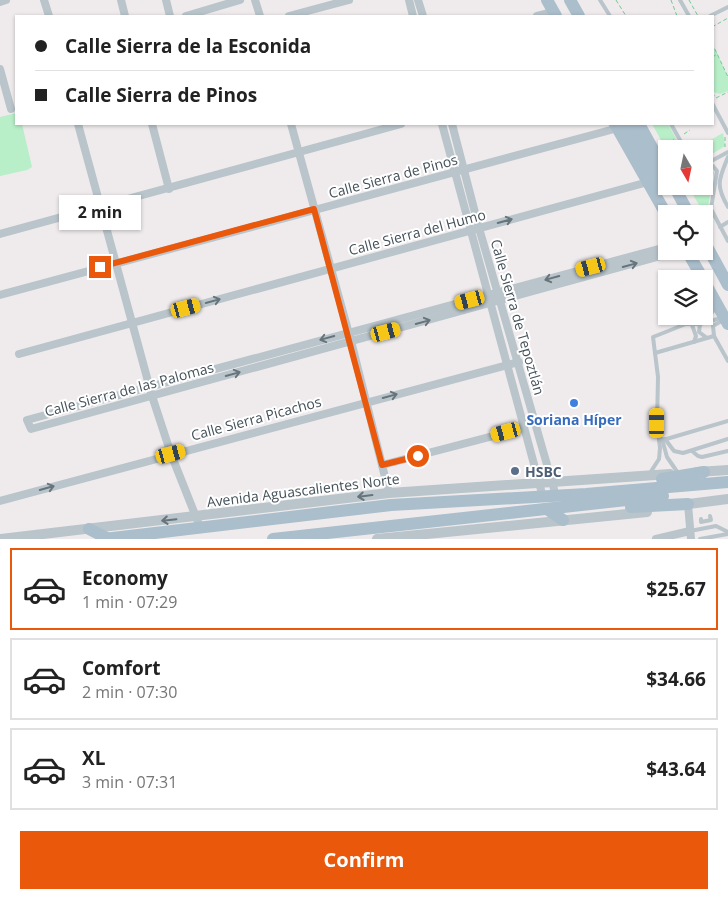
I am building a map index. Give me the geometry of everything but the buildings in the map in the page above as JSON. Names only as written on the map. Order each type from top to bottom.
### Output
[{"type":"main road","points":[[547,0],[555,14]]},
{"type":"main road","points":[[570,0],[578,15]]},
{"type":"main road","points":[[620,125],[661,205]]},
{"type":"main road","points":[[620,125],[658,179]]},
{"type":"main road","points":[[640,125],[658,158]]},
{"type":"main road","points":[[713,258],[728,286]]},
{"type":"main road","points":[[707,260],[718,281],[728,286]]},
{"type":"main road","points":[[713,298],[726,320]]},
{"type":"main road","points":[[422,492],[440,501],[546,485],[657,480],[704,472]]},
{"type":"main road","name":"Avenida Aguascalientes Norte","points":[[104,539],[198,522],[297,515],[440,501],[556,496],[728,482]]},
{"type":"main road","points":[[273,539],[728,491]]},
{"type":"main road","points":[[551,509],[575,512],[700,506]]},
{"type":"main road","points":[[279,507],[297,515]]},
{"type":"main road","points":[[551,509],[563,520]]},
{"type":"main road","points":[[89,529],[109,539]]},
{"type":"main road","points":[[350,531],[366,539]]},
{"type":"street","points":[[0,2],[6,0]]},
{"type":"street","points":[[44,0],[49,15]]},
{"type":"street","points":[[120,0],[125,15]]},
{"type":"street","points":[[166,0],[170,15]]},
{"type":"street","points":[[189,15],[240,0]]},
{"type":"street","points":[[255,0],[260,15]]},
{"type":"street","points":[[293,15],[349,0]]},
{"type":"street","points":[[409,0],[413,15]]},
{"type":"street","points":[[418,0],[423,15]]},
{"type":"street","points":[[0,69],[11,109]]},
{"type":"street","points":[[78,125],[152,396],[171,454],[198,522]]},
{"type":"street","points":[[152,125],[169,188]]},
{"type":"street","points":[[291,125],[351,341],[389,494]]},
{"type":"street","points":[[0,234],[397,125]]},
{"type":"street","name":"Calle Sierra de Tepoztlán","points":[[442,125],[524,428],[546,485]]},
{"type":"street","name":"Calle Sierra de Tepoztlán","points":[[452,125],[479,228],[519,362],[546,485]]},
{"type":"street","name":"Calle Sierra de Pinos","points":[[0,295],[116,262],[463,170],[620,125]]},
{"type":"street","name":"Calle Sierra del Humo","points":[[19,354],[648,182]]},
{"type":"street","name":"Calle Sierra de las Palomas","points":[[499,297],[658,249]]},
{"type":"street","name":"Calle Sierra de las Palomas","points":[[489,299],[351,341],[31,429],[27,420],[348,332],[489,299],[499,297],[658,256]]},
{"type":"street","name":"Calle Sierra Picachos","points":[[0,501],[519,362]]},
{"type":"street","points":[[382,465],[524,428]]},
{"type":"street","name":"Avenida Aguascalientes Norte","points":[[1,539],[89,529],[198,522],[279,507],[389,494],[546,485],[648,475],[728,470]]},
{"type":"street","points":[[377,539],[418,537],[700,506],[728,499]]},
{"type":"street","points":[[656,539],[691,535],[700,506]]},
{"type":"lane","points":[[600,0],[609,15]]},
{"type":"lane","points":[[680,0],[688,15]]},
{"type":"lane","points":[[712,15],[728,7]]},
{"type":"lane","points":[[714,106],[728,133]]},
{"type":"lane","points":[[672,125],[680,140]]},
{"type":"lane","points":[[713,160],[728,152]]},
{"type":"lane","points":[[728,157],[719,180],[719,192],[728,207]]},
{"type":"lane","points":[[713,166],[717,171],[711,209],[728,241]]},
{"type":"lane","points":[[720,227],[728,222]]},
{"type":"lane","points":[[713,310],[716,303]]},
{"type":"lane","points":[[713,322],[726,320]]},
{"type":"lane","points":[[726,320],[712,326],[714,336],[728,361]]},
{"type":"lane","points":[[694,342],[696,336],[690,325],[655,335],[652,340],[658,376],[657,423],[659,435],[674,451],[683,453],[728,439]]},
{"type":"lane","points":[[700,325],[700,332],[707,338]]},
{"type":"lane","points":[[655,353],[714,336]]},
{"type":"lane","points":[[662,440],[728,421]]},
{"type":"lane","points":[[662,440],[666,457],[678,473]]},
{"type":"lane","points":[[648,475],[659,459],[662,440]]},
{"type":"lane","points":[[692,451],[702,457],[728,451]]},
{"type":"lane","points":[[700,519],[701,522],[711,520],[710,516]]},
{"type":"lane","points":[[691,535],[716,526],[728,533]]},
{"type":"lane","points":[[700,539],[728,533]]},
{"type":"path","points":[[616,0],[625,15]]},
{"type":"path","points":[[671,0],[677,15]]},
{"type":"path","points":[[689,0],[697,15]]},
{"type":"path","points":[[714,26],[728,18]]},
{"type":"path","points":[[714,47],[728,77]]},
{"type":"path","points":[[714,56],[718,54]]},
{"type":"path","points":[[716,98],[728,92]]},
{"type":"path","points":[[719,151],[726,146],[723,133]]},
{"type":"green space","points":[[714,47],[728,77],[728,91],[720,94],[714,92]]},
{"type":"green space","points":[[15,113],[15,125],[22,125],[32,167],[27,170],[0,176],[0,117]]},
{"type":"green space","points":[[653,125],[669,125],[677,140],[661,140]]},
{"type":"green space","points":[[723,133],[725,146],[713,153],[713,140],[710,140]]},
{"type":"green space","points":[[693,195],[710,195],[708,205],[699,205]]},
{"type":"place","name":"Soriana Híper","points":[[574,403]]},
{"type":"place","name":"HSBC","points":[[515,471]]},
{"type":"route","points":[[100,267],[314,209],[351,341],[382,465],[418,456]]}]
